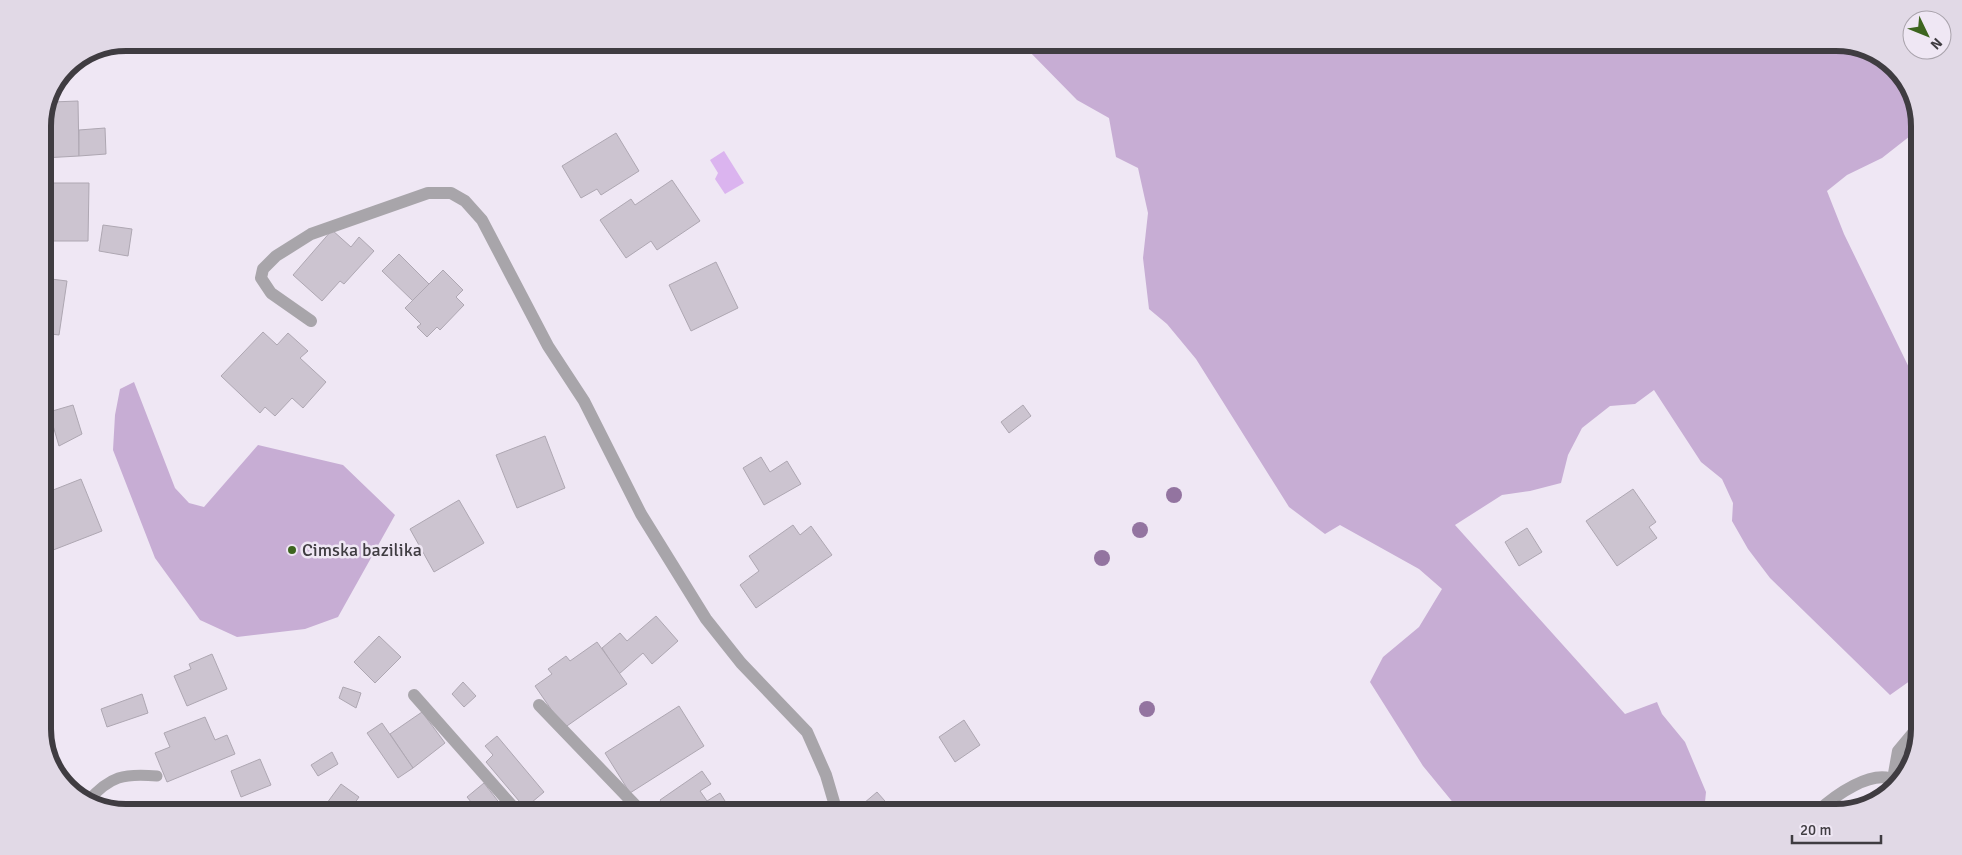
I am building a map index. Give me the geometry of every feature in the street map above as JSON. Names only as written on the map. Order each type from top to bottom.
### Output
[{"type":"street","points":[[311,321],[270,293],[261,278],[263,269],[276,256],[311,234],[428,193],[451,193],[465,201],[482,220],[548,346],[584,402],[641,514],[706,619],[741,663],[807,732],[826,775],[835,804]]},
{"type":"street","points":[[414,695],[510,804]]},
{"type":"street","points":[[539,705],[634,804]]},
{"type":"street","points":[[1896,773],[1898,751],[1910,738]]},
{"type":"street","points":[[1827,804],[1851,786],[1873,779],[1890,780]]},
{"type":"lane","points":[[93,796],[102,785],[118,776],[138,774],[157,776]]},
{"type":"shaded area","points":[[1029,51],[1835,51],[1850,53],[1873,61],[1892,77],[1903,93],[1911,122],[1911,135],[1882,158],[1847,175],[1827,191],[1844,234],[1911,372],[1911,680],[1890,695],[1770,578],[1748,549],[1732,521],[1733,503],[1722,479],[1701,462],[1654,390],[1635,404],[1610,406],[1582,428],[1568,455],[1561,483],[1530,491],[1502,495],[1455,525],[1625,714],[1657,702],[1662,714],[1685,742],[1706,792],[1705,804],[1454,804],[1423,766],[1370,682],[1383,657],[1419,627],[1442,589],[1419,569],[1340,525],[1325,534],[1289,507],[1196,359],[1167,324],[1149,309],[1143,258],[1148,213],[1138,168],[1116,157],[1109,118],[1077,100]]},
{"type":"shaded area","points":[[724,151],[744,183],[725,194],[715,179],[718,173],[710,160]]},
{"type":"shaded area","points":[[134,382],[175,488],[189,503],[204,507],[258,445],[343,465],[395,515],[338,617],[305,629],[237,637],[200,620],[155,558],[113,450],[115,415],[120,389]]},
{"type":"building","points":[[78,101],[79,156],[51,158],[51,122],[56,102]]},
{"type":"building","points":[[105,128],[106,154],[79,156],[79,130]]},
{"type":"building","points":[[616,133],[639,171],[601,195],[597,189],[581,198],[562,166]]},
{"type":"building","points":[[672,180],[700,221],[657,250],[651,241],[626,258],[600,220],[631,199],[635,205]]},
{"type":"building","points":[[51,183],[89,183],[88,241],[51,241]]},
{"type":"building","points":[[103,225],[132,229],[128,256],[99,251]]},
{"type":"building","points":[[332,230],[351,247],[359,237],[374,251],[344,284],[340,281],[322,301],[293,275]]},
{"type":"building","points":[[399,254],[429,284],[413,301],[382,271]]},
{"type":"building","points":[[716,262],[738,308],[691,331],[669,285]]},
{"type":"building","points":[[443,270],[463,290],[456,297],[464,305],[440,330],[437,327],[427,337],[417,327],[421,324],[405,308]]},
{"type":"building","points":[[51,279],[67,281],[59,335],[51,334]]},
{"type":"building","points":[[263,332],[277,345],[288,333],[308,351],[300,358],[326,382],[303,408],[292,398],[275,416],[265,407],[260,413],[221,376]]},
{"type":"building","points":[[73,405],[82,434],[59,446],[51,419],[51,411]]},
{"type":"building","points":[[1023,405],[1031,416],[1009,433],[1001,422]]},
{"type":"building","points":[[545,436],[565,488],[517,508],[496,455]]},
{"type":"building","points":[[761,457],[770,472],[787,461],[801,484],[764,505],[743,468]]},
{"type":"building","points":[[81,479],[102,531],[51,551],[51,491]]},
{"type":"building","points":[[1633,489],[1656,522],[1649,527],[1657,538],[1617,566],[1586,521]]},
{"type":"building","points":[[459,500],[484,543],[434,572],[410,529]]},
{"type":"building","points":[[793,525],[800,535],[811,526],[832,555],[756,608],[740,585],[759,571],[749,556]]},
{"type":"building","points":[[1527,528],[1542,552],[1519,566],[1505,542]]},
{"type":"building","points":[[656,616],[678,641],[652,664],[643,653],[619,674],[602,648],[620,633],[627,641]]},
{"type":"building","points":[[379,636],[401,657],[375,683],[354,662]]},
{"type":"building","points":[[597,642],[627,684],[564,728],[535,686],[552,674],[548,669],[566,656],[570,661]]},
{"type":"building","points":[[212,654],[227,689],[187,706],[174,676],[191,669],[189,664]]},
{"type":"building","points":[[463,682],[476,696],[464,707],[452,694]]},
{"type":"building","points":[[343,687],[361,693],[356,708],[339,698]]},
{"type":"building","points":[[142,694],[148,713],[107,727],[101,709]]},
{"type":"building","points":[[679,706],[704,746],[630,793],[605,753]]},
{"type":"building","points":[[422,712],[445,743],[413,768],[390,734]]},
{"type":"building","points":[[205,717],[215,740],[227,735],[235,754],[167,782],[155,753],[170,747],[164,733]]},
{"type":"building","points":[[964,720],[980,745],[955,762],[939,737]]},
{"type":"building","points":[[382,723],[413,768],[398,778],[367,733]]},
{"type":"building","points":[[497,736],[544,792],[530,804],[522,804],[486,762],[493,755],[485,746]]},
{"type":"building","points":[[332,752],[338,764],[318,776],[311,765]]},
{"type":"building","points":[[260,759],[271,785],[241,797],[231,771]]},
{"type":"building","points":[[702,771],[711,784],[700,791],[707,801],[720,793],[727,804],[663,804],[660,800]]},
{"type":"building","points":[[484,783],[500,804],[473,804],[467,797]]},
{"type":"building","points":[[341,784],[359,797],[354,804],[326,804]]},
{"type":"building","points":[[877,792],[888,804],[863,804]]},
{"type":"place","name":"Cimska bazilika","points":[[292,550]]}]
